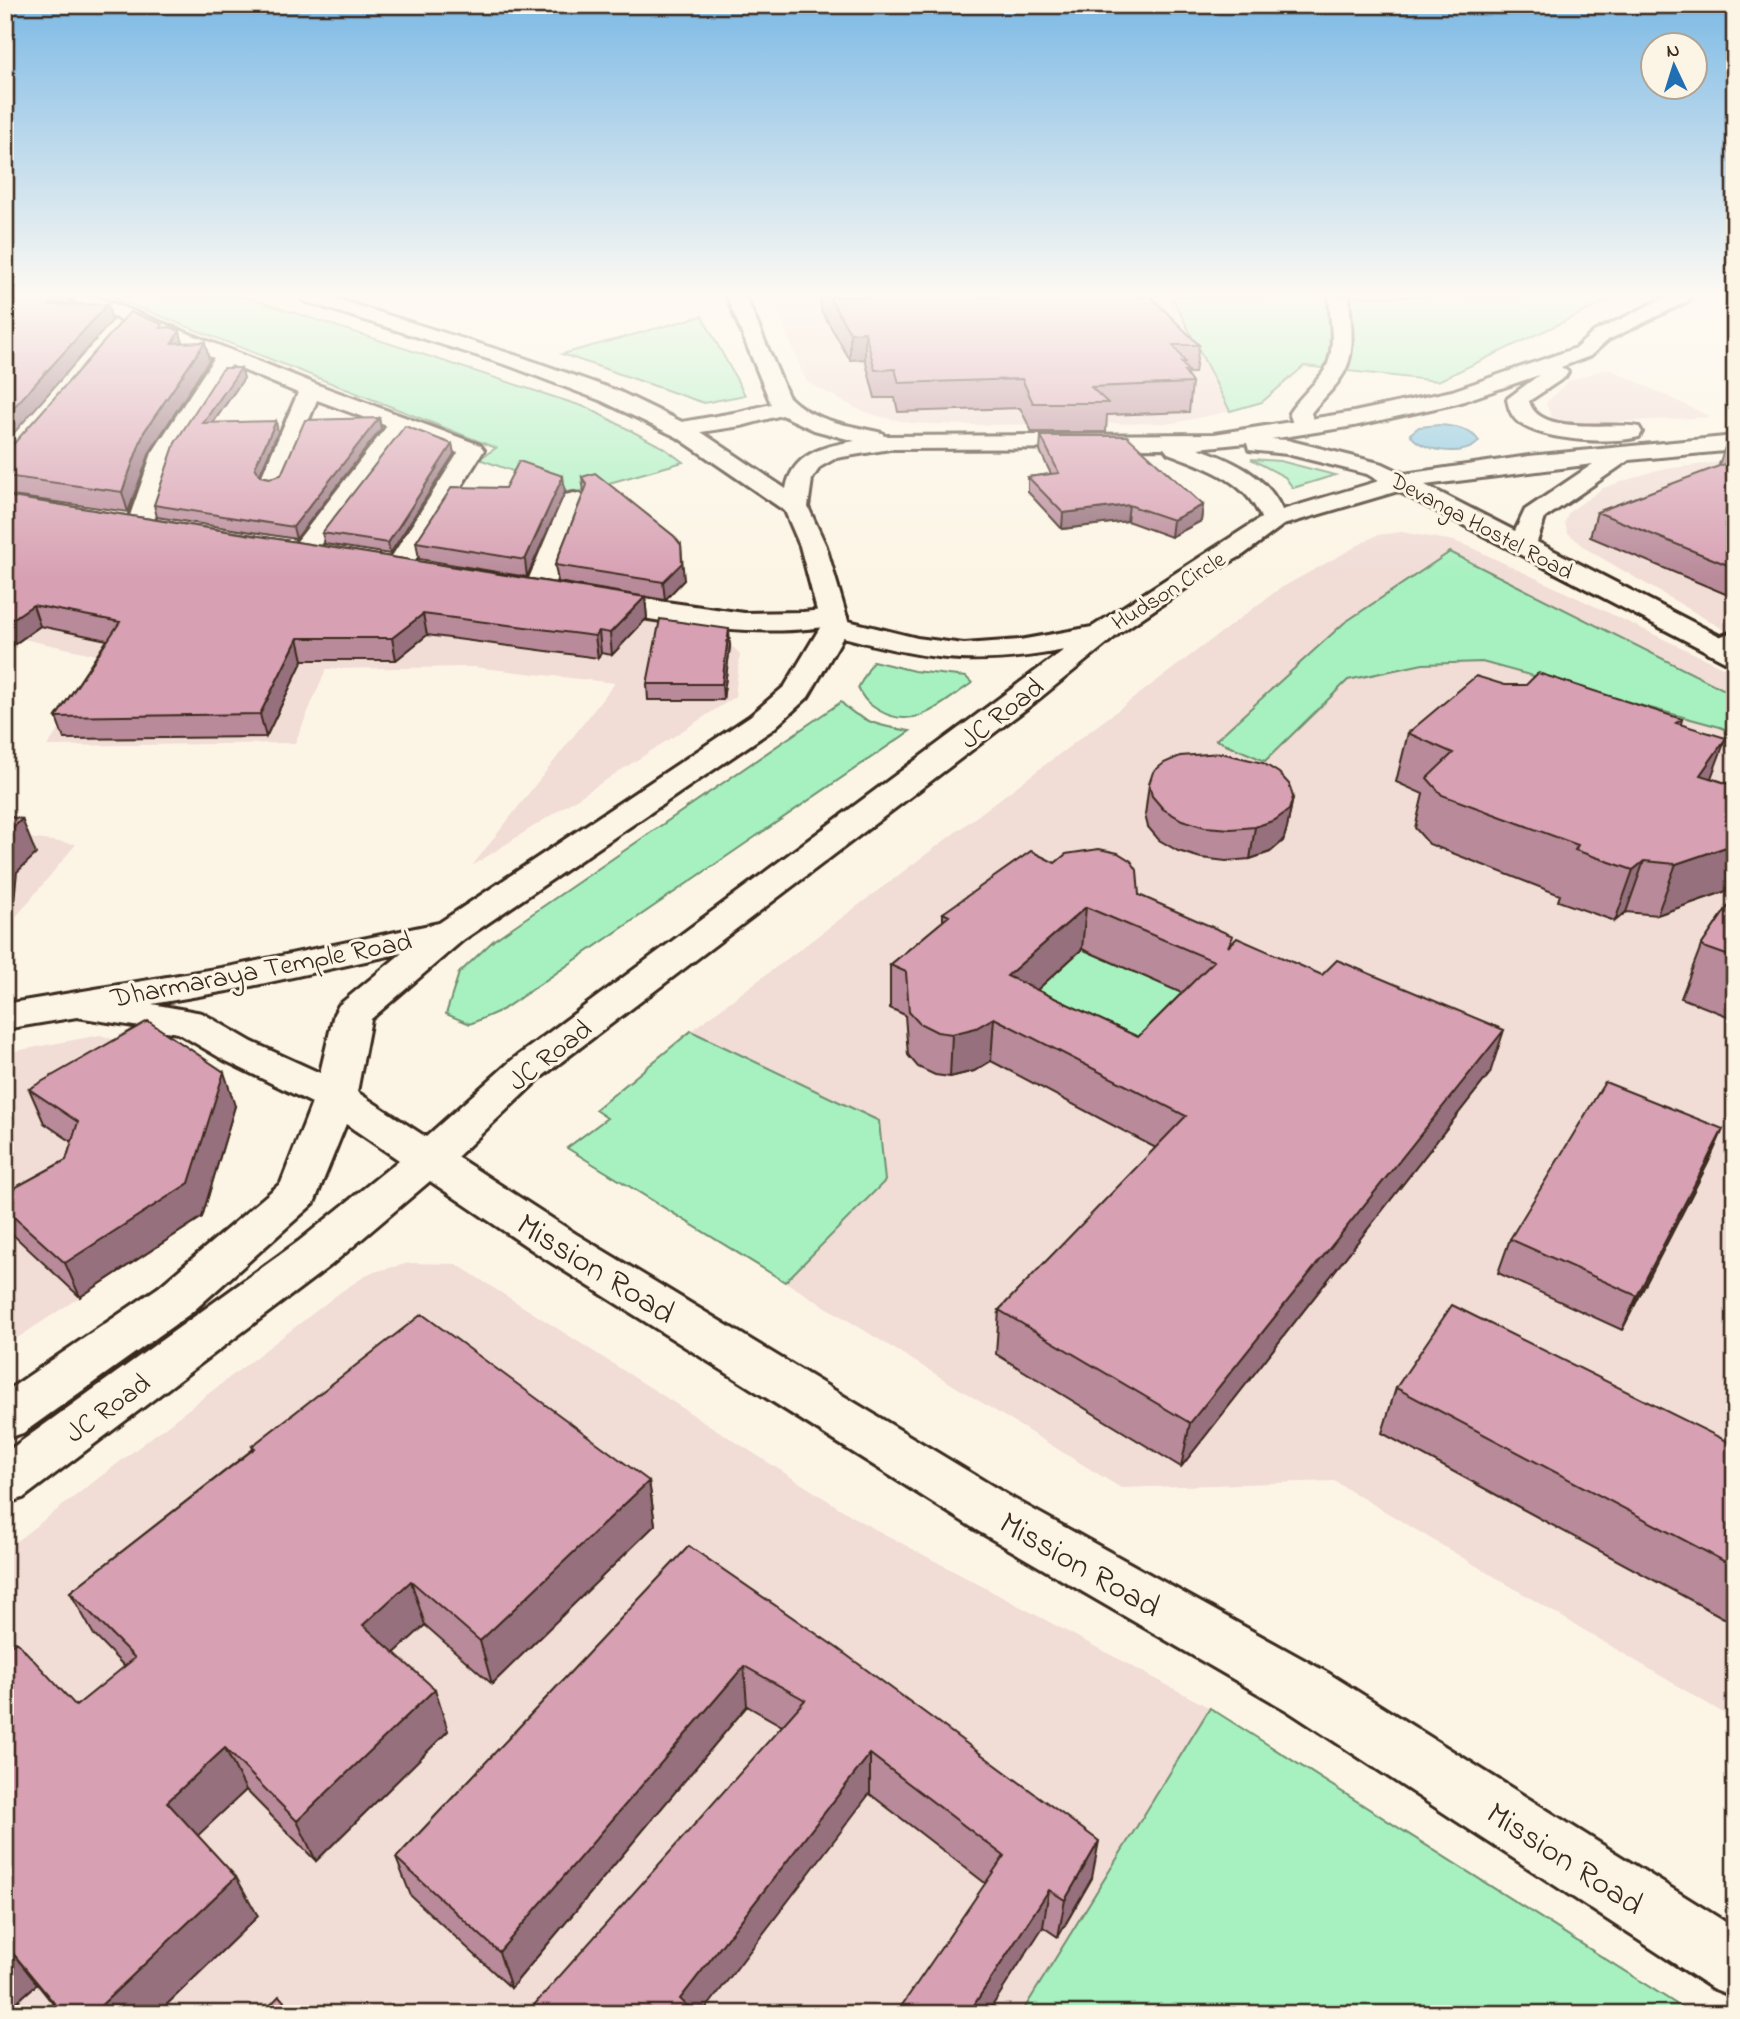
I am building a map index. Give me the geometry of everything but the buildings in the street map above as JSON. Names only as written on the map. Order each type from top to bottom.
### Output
[{"type":"main road","points":[[113,520],[152,526],[164,453],[203,391]]},
{"type":"main road","points":[[272,480],[309,391]]},
{"type":"main road","points":[[313,391],[472,450],[411,569],[371,562]]},
{"type":"main road","points":[[597,391],[679,429],[796,506]]},
{"type":"main road","points":[[775,391],[785,407],[814,423],[890,442]]},
{"type":"main road","points":[[1304,426],[1300,413],[1318,391]]},
{"type":"main road","points":[[574,500],[526,588],[723,620],[782,624],[834,621],[813,546],[796,506],[800,479],[821,455],[890,442],[1214,441],[1402,410],[1472,391]]},
{"type":"main road","points":[[1529,391],[1518,399],[1517,407],[1524,417],[1553,429],[1579,432],[1735,428]]},
{"type":"main road","points":[[679,429],[741,419],[785,407]]},
{"type":"main road","points":[[330,555],[290,549],[401,424]]},
{"type":"main road","name":"Devanga Hostel Road","points":[[1214,441],[1287,447],[1375,469],[1522,547],[1729,647]]},
{"type":"main road","points":[[1161,443],[1231,469],[1258,491],[1272,510],[1274,520]]},
{"type":"main road","name":"Hudson Circle","points":[[834,621],[946,651],[980,652],[1032,647],[1100,634],[1189,574],[1234,549],[1274,520],[1401,482],[1529,463],[1735,443]]},
{"type":"main road","points":[[1522,547],[1534,514],[1627,454]]},
{"type":"main road","name":"JC Road","points":[[5,1419],[175,1300],[299,1192],[335,1097],[353,1014],[450,932],[761,723],[797,691],[834,621]]},
{"type":"main road","name":"JC Road","points":[[5,1482],[315,1253],[428,1158],[526,1069],[1024,695],[1100,634]]},
{"type":"main road","name":"Dharmaraya Temple Road","points":[[5,1017],[233,978],[450,932]]},
{"type":"main road","name":"Dharmaraya Temple Road","points":[[72,1004],[188,1022],[238,1051],[335,1097],[428,1158]]},
{"type":"main road","name":"Mission Road","points":[[428,1158],[560,1246],[996,1515],[1308,1692],[1735,1965]]},
{"type":"shaded area","points":[[825,391],[1220,391],[1230,411],[1174,423],[966,425],[911,423],[855,408]]},
{"type":"shaded area","points":[[1558,391],[1657,391],[1711,417],[1575,424],[1551,417],[1546,403]]},
{"type":"shaded area","points":[[1735,460],[1735,636],[1588,550],[1567,532],[1565,522],[1569,512],[1603,488],[1657,470]]},
{"type":"shaded area","points":[[1401,532],[1454,541],[1470,547],[1735,673],[1735,1720],[1334,1481],[1121,1488],[567,1148],[607,1118],[595,1110],[691,1031],[1279,589],[1377,535]]},
{"type":"shaded area","points":[[5,601],[538,603],[669,625],[733,647],[740,654],[735,697],[472,866],[615,683],[474,667],[326,669],[295,743],[47,746],[111,658],[5,635]]},
{"type":"shaded area","points":[[5,835],[76,844],[16,917],[10,991],[5,992]]},
{"type":"shaded area","points":[[100,1035],[160,1054],[235,1106],[202,1217],[5,1346],[5,1053]]},
{"type":"shaded area","points":[[409,1263],[456,1264],[860,1521],[1210,1708],[1692,2014],[5,2014],[5,1550],[342,1291],[370,1273]]},
{"type":"green space","points":[[352,391],[536,391],[588,408],[664,448],[683,462],[574,493],[479,459],[496,448]]},
{"type":"green space","points":[[670,391],[743,391],[745,395],[704,403]]},
{"type":"green space","points":[[1220,391],[1275,391],[1262,402],[1230,411]]},
{"type":"green space","points":[[1251,459],[1280,461],[1335,475],[1293,488],[1285,477]]},
{"type":"green space","points":[[1450,552],[1735,695],[1735,733],[1482,662],[1423,664],[1348,680],[1265,761],[1216,740],[1344,623]]},
{"type":"green space","points":[[873,661],[914,671],[966,677],[972,683],[929,712],[905,718],[893,717],[869,704],[858,688]]},
{"type":"green space","points":[[841,702],[864,719],[910,731],[502,1010],[470,1024],[446,1014],[459,973],[494,940]]},
{"type":"green space","points":[[1082,949],[1207,1004],[1133,1080],[1005,1019]]},
{"type":"green space","points":[[691,1031],[879,1121],[885,1181],[785,1282],[567,1148],[607,1118],[595,1110]]},
{"type":"green space","points":[[1210,1708],[1692,2014],[1021,2014]]},
{"type":"water","points":[[1439,425],[1466,430],[1479,441],[1465,450],[1444,451],[1423,445],[1410,434],[1419,427]]}]
